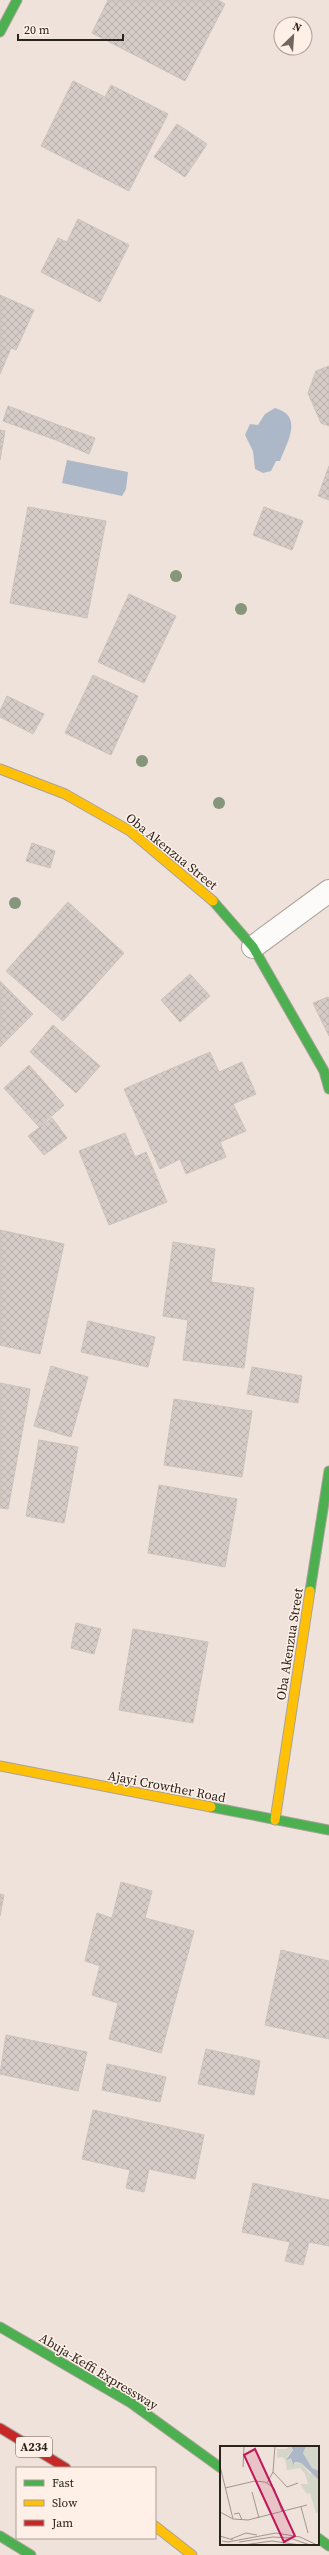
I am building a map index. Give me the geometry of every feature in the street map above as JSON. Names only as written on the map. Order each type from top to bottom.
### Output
[{"type":"main road","points":[[0,32],[17,0]]},
{"type":"main road","name":"Oba Akenzua Street","points":[[0,769],[65,794],[130,831],[206,893],[253,946],[324,1072],[329,1089]]},
{"type":"main road","name":"Oba Akenzua Street","points":[[275,1820],[329,1471]]},
{"type":"main road","name":"Ajayi Crowther Road","points":[[0,1766],[329,1830]]},
{"type":"main road","name":"Abuja-Keffi Expressway","points":[[0,2327],[131,2403],[220,2467]]},
{"type":"main road","name":"A234","points":[[0,2428],[64,2467]]},
{"type":"main road","points":[[156,2527],[192,2555]]},
{"type":"main road","points":[[0,2536],[31,2555]]},
{"type":"main road","points":[[319,2539],[329,2546]]},
{"type":"street","points":[[253,946],[329,891]]},
{"type":"water","points":[[275,408],[284,412],[289,417],[291,430],[280,461],[276,461],[271,471],[263,473],[255,469],[253,451],[245,435],[250,424],[258,425],[265,414]]},
{"type":"water","points":[[67,460],[128,472],[126,489],[122,496],[62,483]]},
{"type":"building","points":[[108,0],[218,0],[225,4],[185,81],[92,33]]},
{"type":"building","points":[[73,81],[105,97],[111,85],[168,114],[129,191],[41,146]]},
{"type":"building","points":[[177,124],[207,144],[185,177],[154,157]]},
{"type":"building","points":[[78,219],[129,245],[100,302],[41,272],[58,238],[67,242]]},
{"type":"building","points":[[0,295],[34,310],[16,350],[11,348],[0,374]]},
{"type":"building","points":[[329,366],[329,426],[321,423],[308,393],[316,371]]},
{"type":"building","points":[[8,406],[61,426],[56,440],[3,421]]},
{"type":"building","points":[[61,426],[95,438],[89,454],[56,440]]},
{"type":"building","points":[[0,430],[5,431],[0,460]]},
{"type":"building","points":[[329,466],[329,500],[318,496]]},
{"type":"building","points":[[28,507],[106,521],[87,618],[10,603]]},
{"type":"building","points":[[264,507],[303,521],[292,550],[253,535]]},
{"type":"building","points":[[129,594],[176,616],[144,683],[98,662]]},
{"type":"building","points":[[93,675],[138,696],[111,755],[65,733]]},
{"type":"building","points":[[7,696],[44,714],[33,734],[0,717],[0,711]]},
{"type":"building","points":[[32,843],[55,851],[50,868],[26,861]]},
{"type":"building","points":[[68,902],[124,953],[63,1021],[6,971]]},
{"type":"building","points":[[190,974],[210,996],[180,1022],[161,1000]]},
{"type":"building","points":[[0,981],[33,1014],[0,1047]]},
{"type":"building","points":[[328,997],[329,998],[329,1036],[313,1003]]},
{"type":"building","points":[[53,1025],[100,1066],[76,1093],[30,1052]]},
{"type":"building","points":[[210,1052],[219,1072],[242,1062],[256,1094],[233,1104],[246,1131],[220,1142],[226,1157],[186,1174],[180,1159],[160,1169],[124,1089]]},
{"type":"building","points":[[29,1065],[64,1105],[39,1127],[4,1088]]},
{"type":"building","points":[[52,1118],[67,1138],[44,1155],[28,1136]]},
{"type":"building","points":[[125,1133],[135,1157],[146,1152],[167,1202],[109,1225],[79,1151]]},
{"type":"building","points":[[0,1230],[64,1244],[40,1354],[0,1345]]},
{"type":"building","points":[[173,1242],[215,1249],[211,1282],[254,1288],[244,1368],[183,1360],[188,1320],[163,1316]]},
{"type":"building","points":[[88,1321],[155,1337],[148,1367],[81,1352]]},
{"type":"building","points":[[51,1366],[88,1377],[71,1437],[34,1426]]},
{"type":"building","points":[[252,1367],[302,1376],[298,1403],[247,1394]]},
{"type":"building","points":[[0,1383],[30,1389],[8,1509],[0,1508]]},
{"type":"building","points":[[174,1399],[252,1411],[242,1477],[164,1465]]},
{"type":"building","points":[[39,1440],[78,1447],[64,1523],[26,1516]]},
{"type":"building","points":[[159,1485],[237,1499],[225,1567],[148,1553]]},
{"type":"building","points":[[76,1623],[101,1629],[94,1654],[71,1648]]},
{"type":"building","points":[[133,1629],[208,1642],[193,1723],[119,1710]]},
{"type":"building","points":[[121,1882],[152,1891],[145,1918],[194,1931],[161,2053],[109,2039],[118,2003],[92,1995],[100,1966],[85,1961],[97,1913],[112,1918]]},
{"type":"building","points":[[0,1894],[4,1895],[0,1916]]},
{"type":"building","points":[[281,1950],[329,1961],[329,2039],[265,2025]]},
{"type":"building","points":[[6,2035],[87,2052],[78,2091],[0,2074]]},
{"type":"building","points":[[206,2049],[260,2061],[254,2095],[198,2084]]},
{"type":"building","points":[[107,2064],[166,2077],[160,2102],[102,2090]]},
{"type":"building","points":[[93,2110],[204,2135],[195,2179],[149,2169],[144,2192],[126,2188],[130,2170],[82,2159]]},
{"type":"building","points":[[253,2183],[329,2200],[329,2246],[309,2242],[303,2265],[285,2261],[290,2242],[242,2232]]},
{"type":"traffic: fast","points":[[0,32],[17,0]]},
{"type":"traffic: fast","points":[[213,901],[253,947],[324,1071],[329,1089]]},
{"type":"traffic: fast","points":[[310,1591],[329,1471]]},
{"type":"traffic: fast","points":[[211,1807],[329,1830]]},
{"type":"traffic: fast","points":[[0,2327],[131,2403],[220,2467]]},
{"type":"traffic: fast","points":[[0,2536],[31,2555]]},
{"type":"traffic: fast","points":[[319,2539],[329,2546]]},
{"type":"traffic: slow","points":[[0,769],[65,794],[130,831],[213,901]]},
{"type":"traffic: slow","points":[[275,1820],[310,1591]]},
{"type":"traffic: slow","points":[[0,1766],[211,1807]]},
{"type":"traffic: slow","points":[[156,2527],[192,2555]]},
{"type":"traffic: jam","points":[[0,2428],[64,2467]]}]
